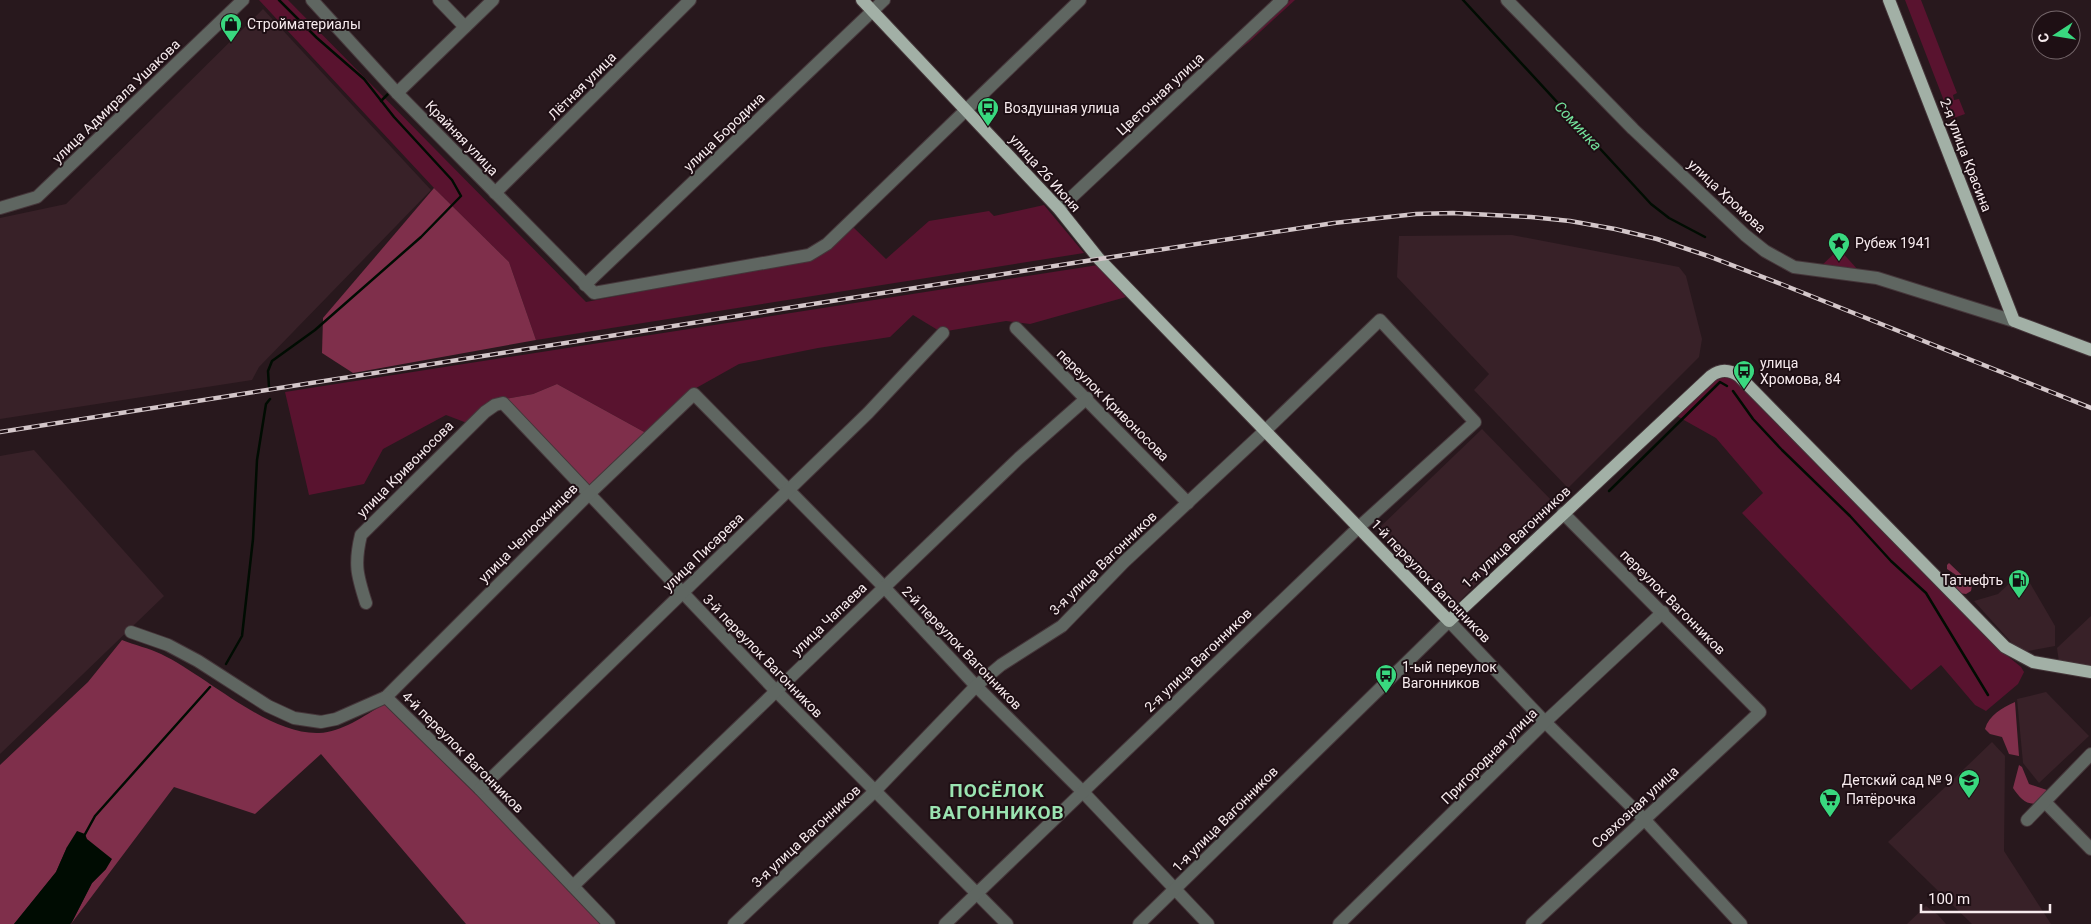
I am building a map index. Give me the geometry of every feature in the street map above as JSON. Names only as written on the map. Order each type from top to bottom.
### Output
[{"type":"main road","name":"улица 26 Июня","points":[[862,0],[1059,209],[1099,259]]},
{"type":"main road","name":"2-я улица Красина","points":[[1890,0],[2014,321]]},
{"type":"main road","name":"1-й переулок Вагонников","points":[[1099,259],[1449,621]]},
{"type":"main road","points":[[2014,321],[2091,350]]},
{"type":"main road","name":"1-я улица Вагонников","points":[[1449,621],[1711,376],[1718,372],[1726,371],[1738,376],[2005,647],[2033,662],[2091,672]]},
{"type":"street","name":"улица Адмирала Ушакова","points":[[0,208],[36,197],[243,0]]},
{"type":"street","name":"Крайняя улица","points":[[312,0],[397,93],[590,289]]},
{"type":"street","points":[[439,0],[464,27]]},
{"type":"street","points":[[397,93],[493,0]]},
{"type":"street","name":"Лётная улица","points":[[495,193],[690,0]]},
{"type":"street","name":"улица Бородина","points":[[590,289],[884,0]]},
{"type":"street","points":[[590,289],[809,255],[827,244],[1080,0]]},
{"type":"street","name":"Цветочная улица","points":[[1059,209],[1282,0]]},
{"type":"street","name":"улица Хромова","points":[[1507,0],[1633,129],[1744,235],[1765,251],[1794,267],[1877,278],[2014,321]]},
{"type":"street","name":"3-я улица Вагонников","points":[[734,924],[874,792],[976,686],[1001,666],[1062,626],[1124,562],[1380,320]]},
{"type":"street","name":"2-я улица Вагонников","points":[[945,924],[1359,527],[1475,422],[1380,320]]},
{"type":"street","name":"переулок Кривоносова","points":[[1016,328],[1188,503]]},
{"type":"street","name":"улица Писарева","points":[[480,789],[868,413],[943,333]]},
{"type":"street","name":"2-й переулок Вагонников","points":[[694,394],[884,588],[976,686],[1082,791],[1208,924]]},
{"type":"street","name":"улица Челюскинцев","points":[[386,697],[589,494],[694,394]]},
{"type":"street","name":"улица Чапаева","points":[[573,886],[1018,458],[1086,398]]},
{"type":"street","name":"3-й переулок Вагонников","points":[[503,404],[874,792],[1007,924]]},
{"type":"street","name":"улица Кривоносова","points":[[366,603],[357,575],[356,555],[361,535],[485,412],[495,405],[503,404]]},
{"type":"street","name":"переулок Вагонников","points":[[1563,513],[1760,712]]},
{"type":"street","name":"Пригородная улица","points":[[1339,924],[1545,722],[1663,612]]},
{"type":"street","name":"1-й переулок Вагонников","points":[[1449,621],[1545,722],[1644,819],[1737,923]]},
{"type":"street","name":"1-я улица Вагонников","points":[[1139,924],[1449,621]]},
{"type":"street","name":"4-й переулок Вагонников","points":[[132,632],[168,645],[198,661],[268,706],[301,720],[321,722],[336,719],[386,697],[480,789],[609,924]]},
{"type":"street","name":"Совхозная улица","points":[[1532,924],[1760,712]]},
{"type":"street","points":[[2028,820],[2091,754]]},
{"type":"street","points":[[2045,802],[2091,849]]},
{"type":"shaded area","points":[[259,0],[288,0],[586,302],[814,258],[853,227],[886,259],[929,221],[989,211],[994,216],[1044,205],[1084,253],[536,340],[509,262],[434,188]]},
{"type":"shaded area","points":[[1290,0],[1295,0],[1249,42],[1228,58]]},
{"type":"shaded area","points":[[1905,0],[1921,0],[1957,93],[1953,95],[1954,100],[1959,99],[1965,114],[1951,119]]},
{"type":"shaded area","points":[[263,9],[431,190],[259,367],[252,380],[0,419],[0,218],[66,204]]},
{"type":"shaded area","points":[[434,188],[509,262],[536,340],[353,373],[322,353],[323,318]]},
{"type":"shaded area","points":[[1512,235],[1679,267],[1686,276],[1702,339],[1699,357],[1568,488],[1474,390],[1489,374],[1397,277],[1399,236]]},
{"type":"shaded area","points":[[1839,249],[1859,271],[1820,267]]},
{"type":"shaded area","points":[[1098,265],[1126,297],[1030,324],[1006,321],[941,332],[913,315],[890,337],[818,348],[739,364],[689,392],[646,433],[557,384],[533,394],[505,399],[467,423],[446,415],[383,449],[364,484],[309,495],[285,392]]},
{"type":"shaded area","points":[[1721,376],[1728,377],[1738,383],[1999,649],[2021,667],[2024,672],[2018,684],[1986,711],[1975,705],[1941,665],[1911,690],[1742,513],[1763,493],[1716,438],[1675,415],[1714,379]]},
{"type":"shaded area","points":[[557,384],[646,433],[589,490],[505,399],[533,394]]},
{"type":"shaded area","points":[[1482,429],[1555,504],[1455,606],[1378,529]]},
{"type":"shaded area","points":[[34,450],[164,596],[0,754],[0,456]]},
{"type":"shaded area","points":[[1949,563],[1972,585],[1971,591],[1966,594],[1958,593],[1953,586],[1956,583],[1954,579],[1956,575],[1947,569]]},
{"type":"shaded area","points":[[2027,578],[2055,626],[2055,646],[2023,652],[2011,642],[1974,601],[1998,594],[2013,580]]},
{"type":"shaded area","points":[[2091,616],[2091,666],[2059,662],[2057,648]]},
{"type":"shaded area","points":[[122,640],[161,654],[259,715],[279,725],[299,731],[319,733],[336,730],[353,723],[384,704],[495,813],[601,924],[466,924],[321,754],[255,814],[174,787],[71,924],[92,883],[106,869],[67,847],[56,872],[14,924],[0,924],[0,765],[88,682]]},
{"type":"shaded area","points":[[2046,692],[2089,736],[2039,783],[2023,763],[2017,699]]},
{"type":"shaded area","points":[[2015,702],[2019,756],[2009,754],[2002,737],[1990,734],[1985,729],[1993,716],[2001,709]]},
{"type":"shaded area","name":"Детский сад № 9","points":[[1992,742],[2005,756],[2004,851],[2051,924],[1972,924],[1888,842]]},
{"type":"shaded area","points":[[2019,765],[2022,767],[2029,784],[2047,790],[2039,803],[2027,802],[2013,788]]},
{"type":"shaded area","points":[[77,831],[85,834],[87,839],[112,859],[106,869],[92,883],[72,922],[70,924],[14,924],[56,872],[67,847]]},
{"type":"shaded area","points":[[1926,906],[1938,915],[1946,924],[1907,924]]},
{"type":"waterway","points":[[269,387],[268,371],[272,361],[315,330],[421,237],[461,196],[452,180],[394,117],[364,79],[317,38],[279,0]]},
{"type":"waterway","name":"Соминка","points":[[1463,0],[1651,204],[1669,218],[1705,237]]},
{"type":"waterway","points":[[381,101],[390,92]]},
{"type":"waterway","points":[[1609,491],[1720,382],[1727,386]]},
{"type":"waterway","points":[[1733,391],[1753,419],[1782,450],[1850,516],[1891,561],[1926,593],[1988,695]]},
{"type":"waterway","points":[[226,664],[242,636],[253,539],[257,460],[266,404],[270,399]]},
{"type":"waterway","points":[[84,836],[95,816],[210,687]]},
{"type":"railway","points":[[0,432],[1334,223],[1416,214],[1453,213],[1570,221],[1657,239],[1781,284],[2091,408]]},
{"type":"place","name":"Стройматериалы","points":[[231,43]]},
{"type":"place","name":"Воздушная улица","points":[[988,127]]},
{"type":"place","name":"Рубеж 1941","points":[[1839,262]]},
{"type":"place","name":"улица Хромова, 84","points":[[1744,390]]},
{"type":"place","name":"Татнефть","points":[[2019,599]]},
{"type":"place","name":"1-ый переулок Вагонников","points":[[1386,694]]},
{"type":"place","name":"Детский сад № 9","points":[[1969,799]]},
{"type":"place","name":"Пятёрочка","points":[[1830,818]]},
{"type":"district","name":"ПОСЁЛОК ВАГОННИКОВ","points":[[997,801]]}]
